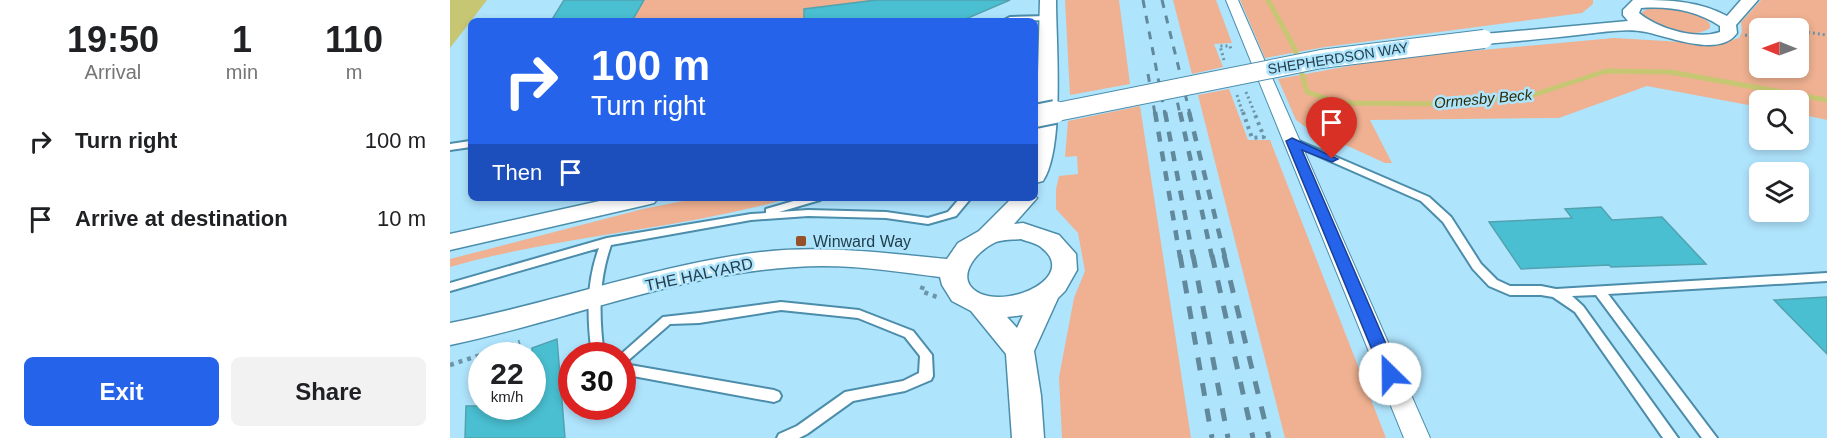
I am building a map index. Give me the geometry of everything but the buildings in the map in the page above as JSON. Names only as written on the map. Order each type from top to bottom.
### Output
[{"type":"street","points":[[1038,168],[1046,133],[1041,62],[1048,18],[1048,0]]},
{"type":"street","points":[[1232,0],[1417,438]]},
{"type":"street","points":[[1686,5],[1715,0]]},
{"type":"street","name":"SHEPHERDSON WAY","points":[[1038,115],[1239,75],[1383,50],[1584,28],[1644,26],[1671,35],[1707,40],[1723,38],[1730,33],[1728,24],[1750,0]]},
{"type":"street","points":[[1644,26],[1631,15],[1631,10],[1642,1],[1686,5],[1702,9],[1728,24]]},
{"type":"street","points":[[450,242],[633,201]]},
{"type":"street","points":[[987,237],[1023,201]]},
{"type":"street","points":[[1027,201],[1042,237]]},
{"type":"street","points":[[1023,231],[1053,242],[1062,253],[1065,265],[1062,279],[1036,301],[1016,307],[999,309],[982,306],[969,300],[959,291],[954,281],[954,269],[959,256],[971,245],[987,237],[1004,232],[1023,231]]},
{"type":"street","name":"THE HALYARD","points":[[450,334],[525,318],[689,273],[743,263],[796,258],[880,260],[954,269]]},
{"type":"street","points":[[1028,438],[1026,396],[1020,351],[1046,294]]},
{"type":"street","points":[[982,306],[1020,351]]},
{"type":"lane","points":[[1038,18],[1048,18]]},
{"type":"lane","points":[[1292,141],[1425,200],[1438,209],[1456,232],[1478,270],[1494,284],[1517,293],[1599,291],[1827,278]]},
{"type":"lane","points":[[450,147],[468,144]]},
{"type":"lane","points":[[450,287],[607,242],[751,217],[806,201]]},
{"type":"lane","points":[[751,217],[844,213],[886,214],[928,221],[952,214],[963,201]]},
{"type":"lane","points":[[596,342],[592,313],[596,266],[607,242]]},
{"type":"lane","points":[[1599,291],[1710,438]]},
{"type":"lane","points":[[1556,293],[1579,309],[1671,438]]},
{"type":"lane","points":[[636,348],[668,320],[782,306],[860,314],[909,334],[926,355],[926,376],[905,386],[850,396],[802,430],[784,438]]},
{"type":"lane","points":[[636,371],[774,396]]},
{"type":"path","points":[[1809,33],[1827,35]]},
{"type":"path","points":[[1239,75],[1264,138],[1252,138],[1239,103]]},
{"type":"path","points":[[921,291],[947,301]]},
{"type":"shaded area","points":[[450,0],[487,0],[473,18],[468,18],[468,25],[450,48]]},
{"type":"shaded area","points":[[564,0],[997,0],[985,10],[968,18],[553,18]]},
{"type":"shaded area","points":[[1065,0],[1119,0],[1130,84],[1070,95]]},
{"type":"shaded area","points":[[1173,0],[1216,0],[1232,43],[1214,44],[1223,67],[1192,74]]},
{"type":"shaded area","points":[[1240,0],[1593,0],[1593,4],[1582,13],[1325,47],[1265,58]]},
{"type":"shaded area","points":[[1761,0],[1827,0],[1827,120],[1809,116],[1809,90],[1749,90],[1749,105],[1647,86],[1559,118],[1370,120],[1392,163],[1385,163],[1304,126],[1296,120],[1278,79],[1393,58],[1614,38],[1717,44],[1739,38],[1742,32],[1741,22]]},
{"type":"shaded area","points":[[1651,7],[1690,11],[1704,18],[1710,24],[1710,28],[1694,33],[1666,29],[1643,16],[1642,12]]},
{"type":"shaded area","points":[[1229,89],[1248,140],[1270,140],[1386,438],[1285,438],[1198,95]]},
{"type":"shaded area","points":[[1140,106],[1191,438],[1062,438],[1059,377],[1074,298],[1085,271],[1078,233],[1056,209],[1056,189],[1059,176],[1078,174],[1077,156],[1065,157],[1068,121]]},
{"type":"shaded area","points":[[683,201],[779,201],[706,218],[534,247],[450,267],[450,259],[643,209]]},
{"type":"waterway","name":"Ormesby Beck","points":[[1268,0],[1295,49],[1307,92],[1340,103],[1456,104],[1533,95],[1606,71],[1670,72],[1827,100]]},
{"type":"railway","points":[[1143,0],[1165,114]]},
{"type":"railway","points":[[1162,0],[1190,114]]},
{"type":"railway","points":[[1148,74],[1155,114]]},
{"type":"railway","points":[[1174,87],[1180,114]]},
{"type":"railway","points":[[1155,112],[1180,257]]},
{"type":"railway","points":[[1165,112],[1193,257]]},
{"type":"railway","points":[[1180,112],[1212,257]]},
{"type":"railway","points":[[1189,112],[1225,257]]},
{"type":"railway","points":[[1180,255],[1212,438]]},
{"type":"railway","points":[[1193,255],[1228,438]]},
{"type":"railway","points":[[1212,255],[1253,438]]},
{"type":"railway","points":[[1224,255],[1269,438]]},
{"type":"place","name":"Winward Way","points":[[801,241]]},
{"type":"route","points":[[1332,159],[1292,141],[1390,374]]}]
